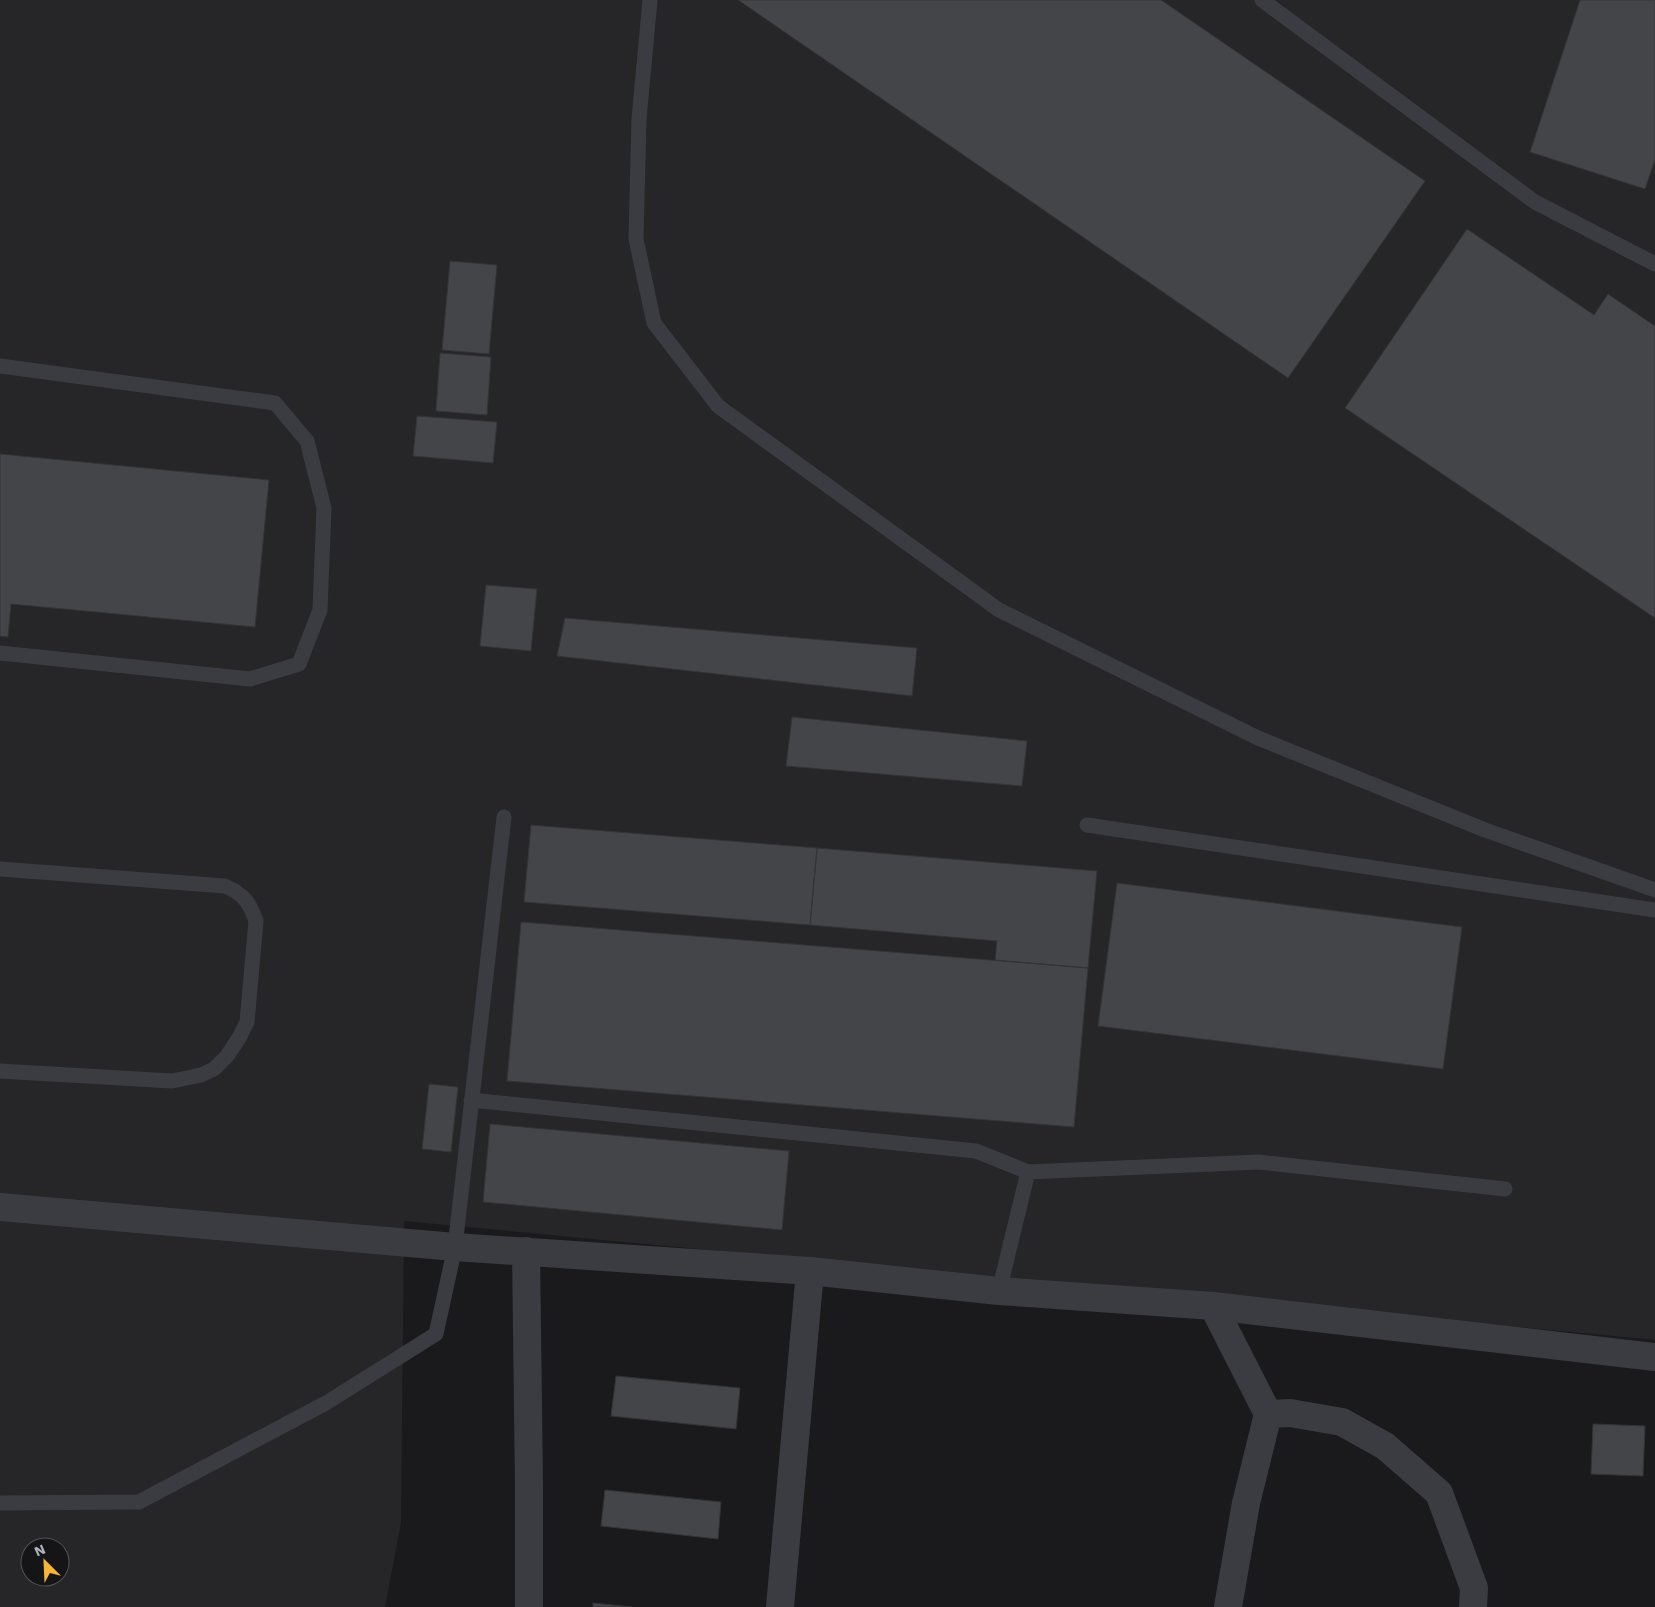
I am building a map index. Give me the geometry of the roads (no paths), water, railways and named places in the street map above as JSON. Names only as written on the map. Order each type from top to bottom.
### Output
[{"type":"street","points":[[0,1207],[455,1247],[810,1271],[999,1291],[1213,1306],[1655,1357]]},
{"type":"street","points":[[526,1251],[529,1607]]},
{"type":"street","points":[[780,1607],[810,1271]]},
{"type":"street","points":[[1213,1306],[1268,1414],[1246,1503],[1228,1607]]},
{"type":"street","points":[[1268,1414],[1290,1413],[1342,1422],[1386,1446],[1439,1493],[1474,1588],[1473,1607]]},
{"type":"lane","points":[[650,0],[640,119],[636,239],[654,323],[718,406],[999,610],[1258,738],[1485,830],[1655,890]]},
{"type":"lane","points":[[1262,0],[1535,202],[1655,264]]},
{"type":"lane","points":[[0,366],[275,403],[307,440],[324,508],[320,610],[299,664],[250,679],[0,653]]},
{"type":"lane","points":[[0,1503],[140,1502],[326,1403],[436,1334],[455,1247],[504,817]]},
{"type":"lane","points":[[1088,825],[1655,910]]},
{"type":"lane","points":[[0,870],[225,886],[240,892],[251,907],[256,921],[247,1022],[240,1038],[227,1056],[214,1069],[201,1076],[172,1081],[0,1072]]},
{"type":"lane","points":[[471,1100],[976,1151],[1028,1172],[1259,1162],[1505,1189]]},
{"type":"lane","points":[[999,1291],[1028,1172]]}]
